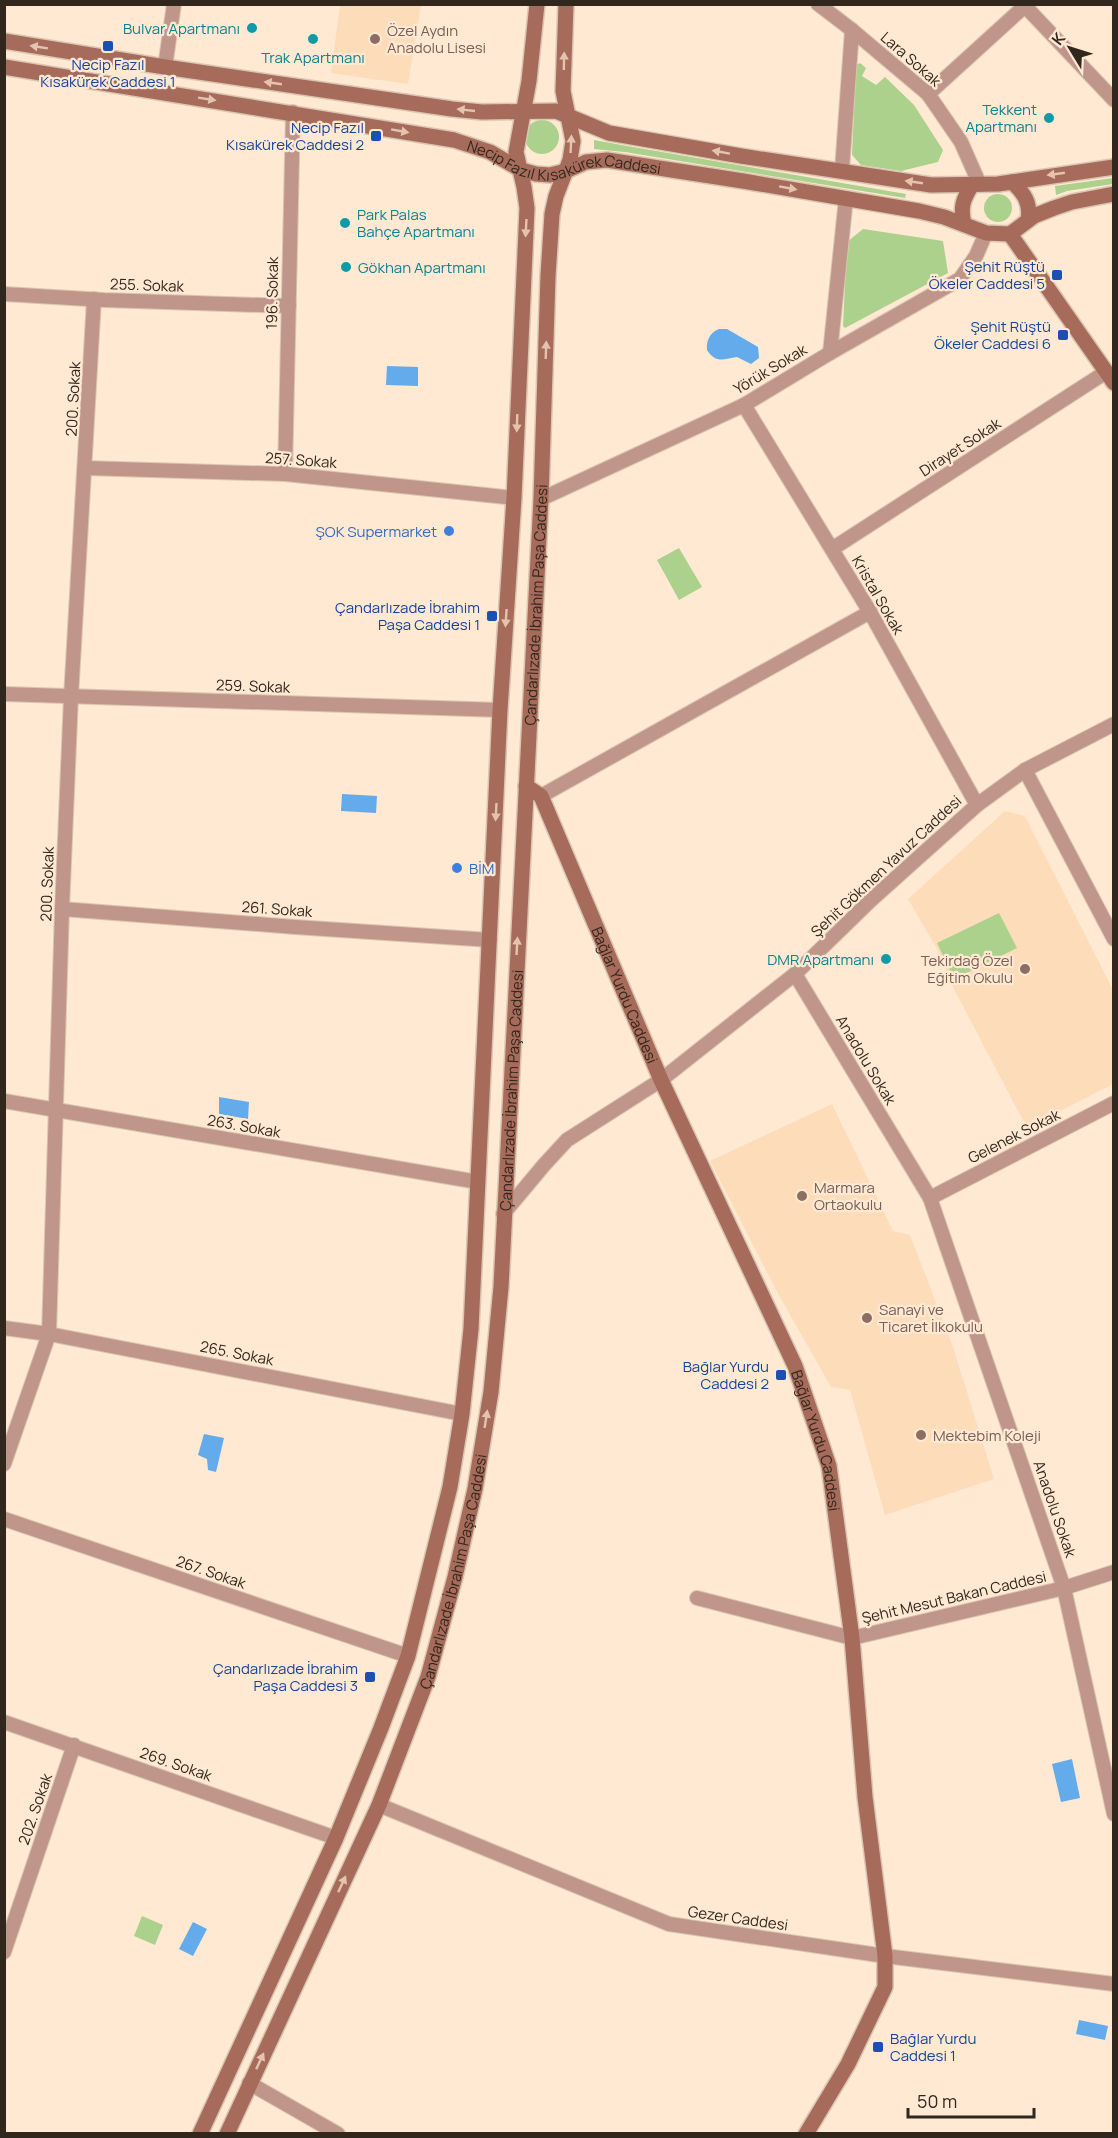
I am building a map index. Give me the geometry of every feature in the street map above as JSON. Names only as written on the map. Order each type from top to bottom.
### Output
[{"type":"main road","name":"Çandarlızade İbrahim Paşa Caddesi","points":[[200,2133],[336,1838],[408,1656],[450,1487],[462,1414],[471,1329],[500,710],[514,498],[527,208],[516,152],[525,110],[537,4]]},
{"type":"main road","name":"Çandarlızade İbrahim Paşa Caddesi","points":[[226,2133],[379,1805],[428,1677],[455,1577],[475,1489],[491,1392],[501,1287],[542,499],[548,276],[552,214],[573,141],[563,91],[566,4]]},
{"type":"main road","name":"Necip Fazıl Kısakürek Caddesi","points":[[4,41],[453,109],[482,112],[556,111],[609,133],[931,185],[1012,182],[1113,167]]},
{"type":"main road","name":"Necip Fazıl Kısakürek Caddesi","points":[[4,67],[293,112],[453,140],[490,152],[521,170],[536,174],[550,176],[586,162],[607,160],[919,211],[986,233],[1010,234]]},
{"type":"main road","points":[[1012,182],[1026,198],[1030,211],[1028,220]]},
{"type":"main road","points":[[964,224],[960,210],[963,198],[976,185]]},
{"type":"main road","points":[[1110,378],[1010,234],[1028,220],[1072,202],[1113,194]]},
{"type":"main road","points":[[526,786],[541,796]]},
{"type":"main road","name":"Bağlar Yurdu Caddesi","points":[[541,796],[661,1080],[795,1366],[829,1466],[852,1638],[865,1797],[885,1956],[885,1987],[848,2064],[806,2133]]},
{"type":"street","points":[[165,67],[174,4]]},
{"type":"street","name":"Lara Sokak","points":[[818,4],[928,94],[961,142],[976,185]]},
{"type":"street","points":[[928,94],[1025,5],[1113,100]]},
{"type":"street","points":[[842,170],[852,30]]},
{"type":"street","name":"196. Sokak","points":[[285,474],[293,112]]},
{"type":"street","points":[[830,353],[846,198]]},
{"type":"street","name":"Yörük Sokak","points":[[542,499],[744,405],[960,279],[976,256],[986,233]]},
{"type":"street","name":"255. Sokak","points":[[4,294],[289,306]]},
{"type":"street","name":"200. Sokak","points":[[4,1464],[49,1334],[71,697],[94,299]]},
{"type":"street","name":"Dirayet Sokak","points":[[832,549],[1110,378]]},
{"type":"street","name":"Kristal Sokak","points":[[744,405],[870,612],[977,806]]},
{"type":"street","name":"257. Sokak","points":[[85,468],[285,474],[514,498]]},
{"type":"street","points":[[541,796],[870,612]]},
{"type":"street","name":"259. Sokak","points":[[4,694],[500,710]]},
{"type":"street","name":"Şehit Gökmen Yavuz Caddesi","points":[[503,1214],[567,1140],[661,1080],[795,974],[871,900],[977,806],[1025,770],[1113,724]]},
{"type":"street","points":[[1025,770],[1113,939]]},
{"type":"street","name":"261. Sokak","points":[[62,909],[284,927],[490,940]]},
{"type":"street","name":"Anadolu Sokak","points":[[795,974],[930,1198],[1064,1588],[1113,1814]]},
{"type":"street","name":"263. Sokak","points":[[4,1101],[478,1182]]},
{"type":"street","name":"Gelenek Sokak","points":[[930,1198],[1113,1103]]},
{"type":"street","name":"265. Sokak","points":[[4,1328],[49,1334],[462,1414]]},
{"type":"street","name":"267. Sokak","points":[[4,1519],[408,1656]]},
{"type":"street","name":"Şehit Mesut Bakan Caddesi","points":[[697,1598],[852,1638],[1064,1588],[1113,1572]]},
{"type":"street","name":"269. Sokak","points":[[4,1722],[336,1838]]},
{"type":"street","name":"202. Sokak","points":[[4,1952],[8,1931],[74,1745]]},
{"type":"street","name":"Gezer Caddesi","points":[[379,1805],[669,1924],[885,1956],[1113,1984]]},
{"type":"street","points":[[249,2083],[338,2133]]},
{"type":"shaded area","name":"Özel Aydın Anadolu Lisesi","points":[[340,5],[421,5],[408,84],[331,73]]},
{"type":"shaded area","name":"Tekirdağ Özel Eğitim Okulu","points":[[1005,811],[1025,816],[1113,990],[1113,1084],[1027,1128],[955,991],[937,949],[908,899]]},
{"type":"shaded area","points":[[832,1104],[893,1231],[910,1235],[953,1347],[994,1479],[885,1515],[850,1390],[831,1387],[776,1290],[710,1161]]},
{"type":"green space","points":[[860,63],[866,68],[862,76],[876,85],[885,77],[914,105],[943,150],[938,162],[901,171],[861,165],[852,155],[856,65]]},
{"type":"green space","points":[[542,120],[554,125],[559,137],[554,149],[542,154],[530,149],[525,137],[530,125]]},
{"type":"green space","points":[[594,140],[906,194],[905,198],[625,152],[594,149]]},
{"type":"green space","points":[[1113,178],[1113,184],[1067,191],[1056,195],[1055,186]]},
{"type":"green space","points":[[998,194],[1008,198],[1012,208],[1008,218],[998,222],[988,218],[984,208],[988,198]]},
{"type":"green space","points":[[863,229],[943,241],[948,273],[845,328],[843,326],[847,242]]},
{"type":"green space","points":[[679,548],[702,587],[679,600],[657,560]]},
{"type":"green space","points":[[999,913],[1017,948],[954,979],[937,943]]},
{"type":"green space","points":[[142,1916],[163,1925],[155,1945],[134,1936]]},
{"type":"water","points":[[719,329],[727,329],[758,347],[759,358],[751,364],[737,357],[720,360],[714,357],[707,350],[707,343],[709,337]]},
{"type":"water","points":[[387,366],[418,367],[418,386],[386,385]]},
{"type":"water","points":[[342,794],[377,796],[376,813],[341,811]]},
{"type":"water","points":[[219,1097],[249,1102],[248,1119],[219,1114]]},
{"type":"water","points":[[204,1434],[224,1438],[216,1472],[208,1470],[207,1459],[198,1455]]},
{"type":"water","points":[[1072,1759],[1080,1798],[1061,1802],[1052,1764]]},
{"type":"water","points":[[193,1922],[207,1929],[193,1956],[179,1949]]},
{"type":"water","points":[[1079,2020],[1108,2026],[1105,2040],[1076,2034]]},
{"type":"place","name":"Bulvar Apartmanı","points":[[252,28]]},
{"type":"place","name":"Trak Apartmanı","points":[[313,39]]},
{"type":"place","name":"Özel Aydın Anadolu Lisesi","points":[[375,39]]},
{"type":"place","name":"Necip Fazıl Kısakürek Caddesi 1","points":[[108,46]]},
{"type":"place","name":"Tekkent Apartmanı","points":[[1049,118]]},
{"type":"place","name":"Necip Fazıl Kısakürek Caddesi 2","points":[[376,136]]},
{"type":"place","name":"Park Palas Bahçe Apartmanı","points":[[345,223]]},
{"type":"place","name":"Gökhan Apartmanı","points":[[346,267]]},
{"type":"place","name":"Şehit Rüştü Ökeler Caddesi 5","points":[[1057,275]]},
{"type":"place","name":"Şehit Rüştü Ökeler Caddesi 6","points":[[1063,335]]},
{"type":"place","name":"ŞOK Supermarket","points":[[449,531]]},
{"type":"place","name":"Çandarlızade İbrahim Paşa Caddesi 1","points":[[492,616]]},
{"type":"place","name":"BİM","points":[[457,868]]},
{"type":"place","name":"DMR Apartmanı","points":[[886,959]]},
{"type":"place","name":"Tekirdağ Özel Eğitim Okulu","points":[[1025,969]]},
{"type":"place","name":"Marmara Ortaokulu","points":[[802,1196]]},
{"type":"place","name":"Sanayi ve Ticaret İlkokulu","points":[[867,1318]]},
{"type":"place","name":"Bağlar Yurdu Caddesi 2","points":[[781,1375]]},
{"type":"place","name":"Mektebim Koleji","points":[[921,1435]]},
{"type":"place","name":"Çandarlızade İbrahim Paşa Caddesi 3","points":[[370,1677]]},
{"type":"place","name":"Bağlar Yurdu Caddesi 1","points":[[878,2047]]}]
